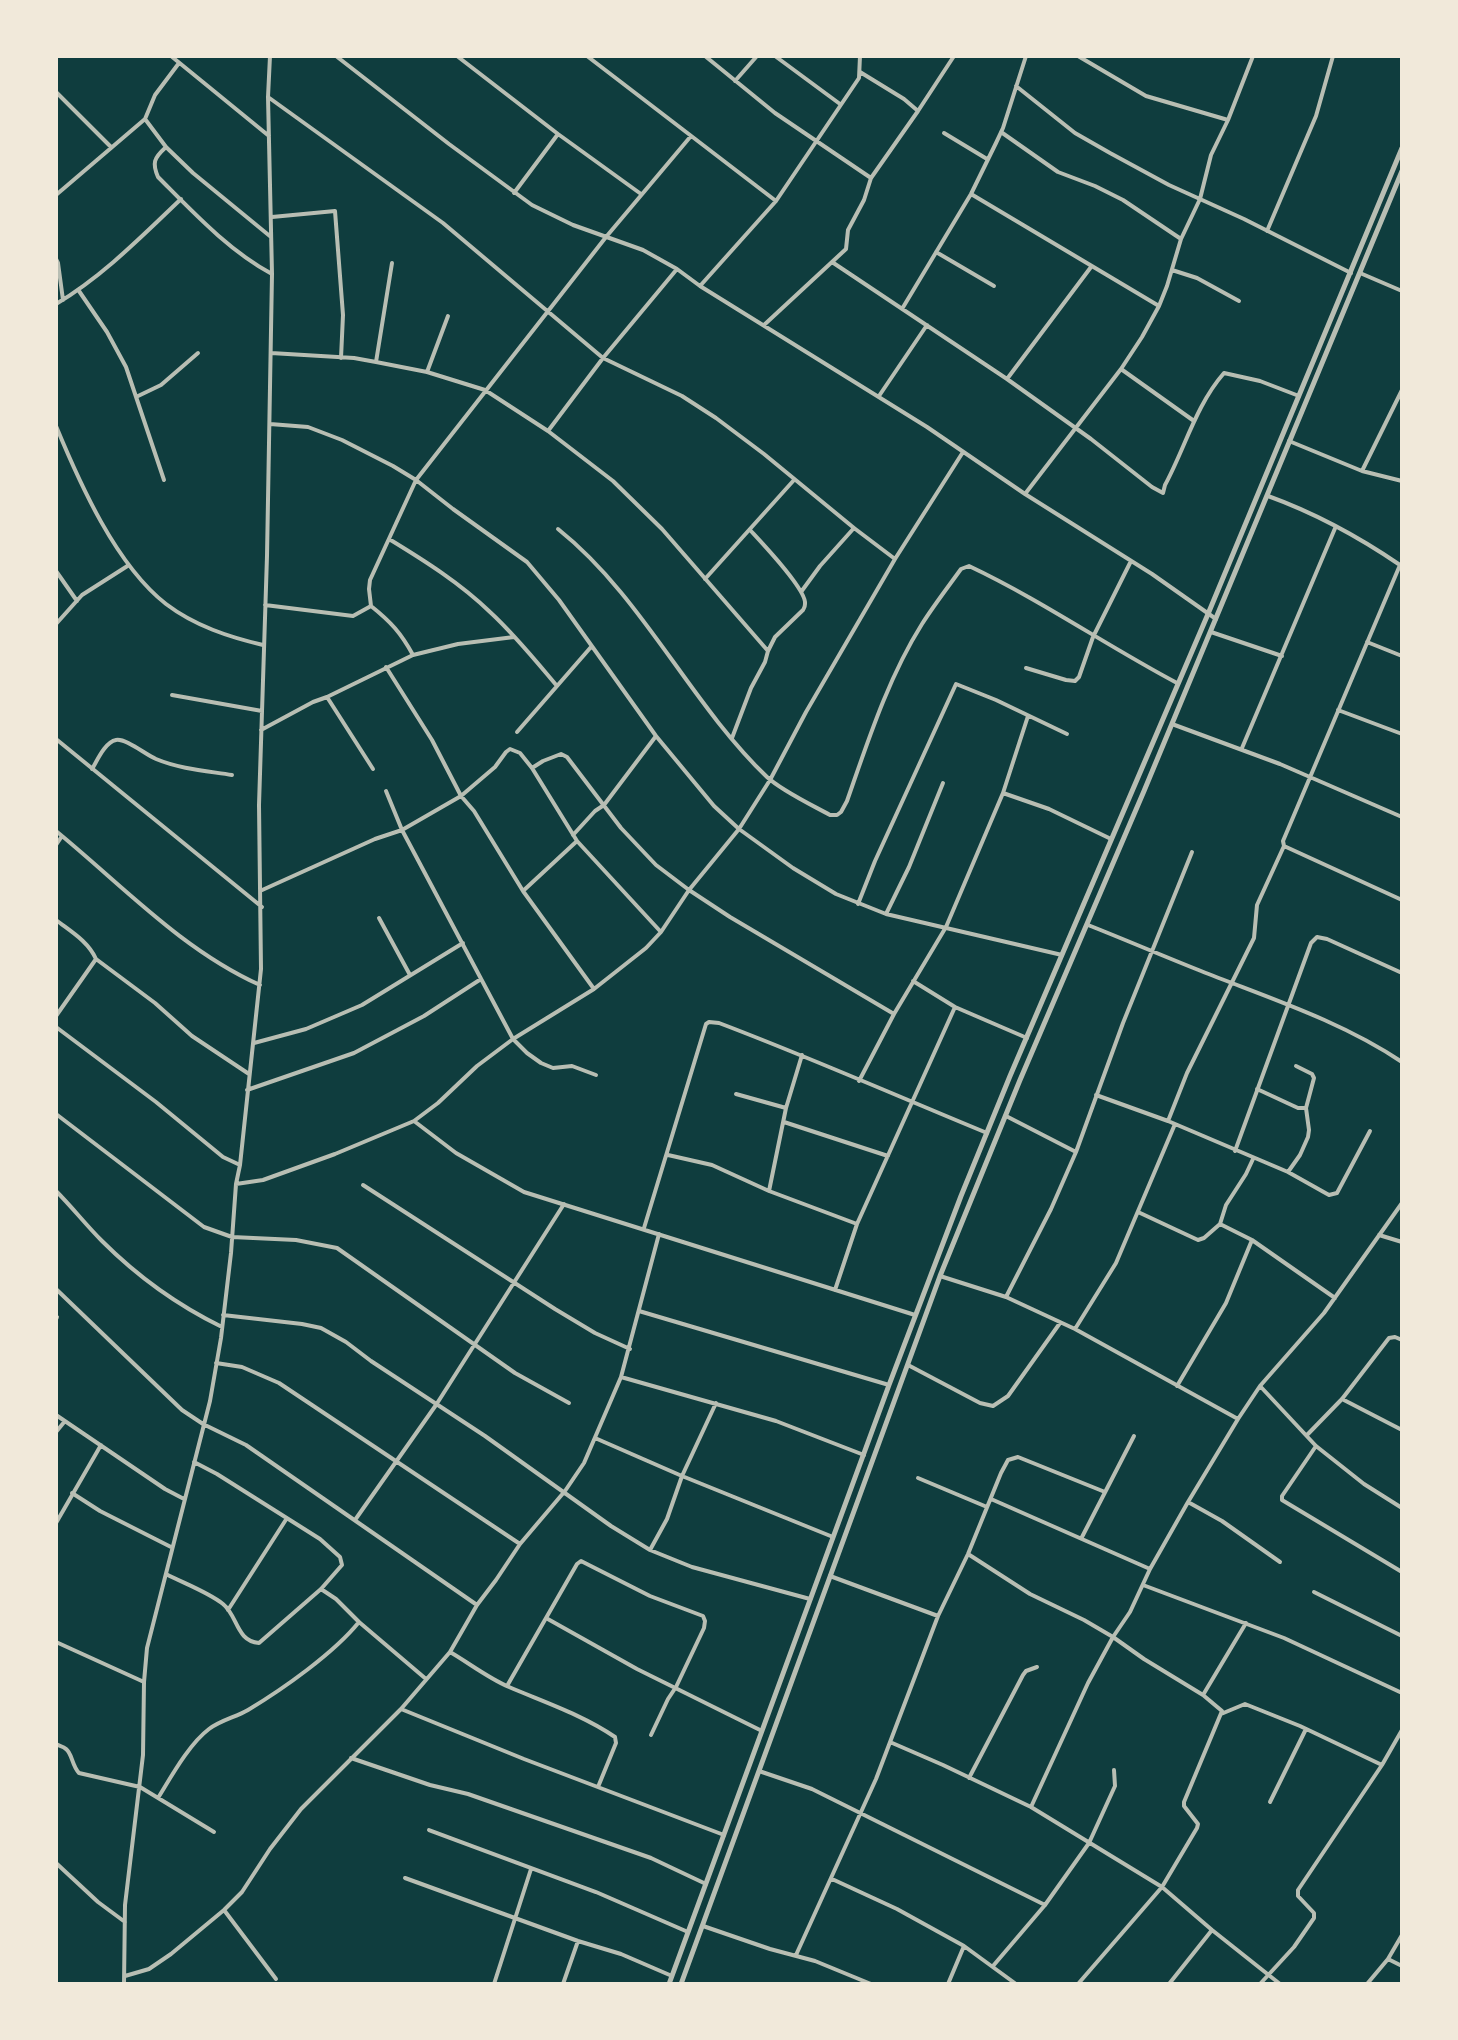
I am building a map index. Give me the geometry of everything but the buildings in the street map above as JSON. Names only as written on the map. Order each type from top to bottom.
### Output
[{"type":"street","points":[[171,56],[269,136]]},
{"type":"street","points":[[124,1984],[126,1897],[143,1755],[147,1648],[210,1401],[222,1327],[260,985],[262,907],[259,805],[272,274],[270,56]]},
{"type":"street","points":[[336,56],[514,193],[553,216],[643,250],[677,269],[878,396],[1216,619]]},
{"type":"street","points":[[457,56],[641,194]]},
{"type":"street","points":[[587,56],[776,201]]},
{"type":"street","points":[[705,56],[775,113],[871,178]]},
{"type":"street","points":[[735,81],[757,56]]},
{"type":"street","points":[[775,56],[840,104]]},
{"type":"street","points":[[700,286],[776,201],[818,142],[859,78],[860,56]]},
{"type":"street","points":[[902,309],[971,194],[1001,132],[1026,56]]},
{"type":"street","points":[[1078,56],[1146,96],[1228,120]]},
{"type":"street","points":[[1025,494],[1121,369],[1159,306],[1181,239],[1200,199],[1211,155],[1253,56]]},
{"type":"street","points":[[1267,231],[1316,116],[1333,56]]},
{"type":"street","points":[[764,325],[846,249],[848,230],[864,200],[871,178],[951,57]]},
{"type":"street","points":[[56,195],[145,119],[155,95],[179,63]]},
{"type":"street","points":[[860,72],[918,111]]},
{"type":"street","points":[[1016,86],[1089,142],[1351,273]]},
{"type":"street","points":[[56,92],[111,148]]},
{"type":"street","points":[[268,97],[443,223],[603,358],[698,406],[756,447],[895,559]]},
{"type":"street","points":[[145,119],[166,147],[193,173],[271,237]]},
{"type":"street","points":[[1001,132],[1058,172],[1112,194],[1181,239]]},
{"type":"street","points":[[944,133],[987,159]]},
{"type":"street","points":[[514,193],[558,134]]},
{"type":"street","points":[[413,655],[404,637],[371,606],[369,599],[370,580],[416,480],[606,237],[691,136]]},
{"type":"street","points":[[166,147],[156,156],[154,167],[158,177],[228,245],[272,274]]},
{"type":"street","points":[[669,1984],[915,1315],[987,1133],[1402,148]]},
{"type":"street","points":[[681,1984],[940,1276],[1400,183],[1402,171]]},
{"type":"street","points":[[971,194],[1159,306]]},
{"type":"street","points":[[56,304],[104,272],[181,199]]},
{"type":"street","points":[[271,217],[335,211],[343,315],[341,358]]},
{"type":"street","points":[[936,252],[994,286]]},
{"type":"street","points":[[56,259],[63,300]]},
{"type":"street","points":[[832,262],[1007,379],[1163,493],[1194,421],[1224,373],[1299,396]]},
{"type":"street","points":[[376,362],[392,263]]},
{"type":"street","points":[[1007,379],[1091,267]]},
{"type":"street","points":[[548,431],[603,358],[677,269]]},
{"type":"street","points":[[1172,270],[1197,278],[1239,301]]},
{"type":"street","points":[[1360,273],[1402,291]]},
{"type":"street","points":[[79,291],[126,367],[164,480]]},
{"type":"street","points":[[427,372],[448,316]]},
{"type":"street","points":[[878,396],[927,325]]},
{"type":"street","points":[[136,397],[161,385],[198,353]]},
{"type":"street","points":[[271,353],[376,362],[427,372],[485,390],[548,431],[621,488],[662,529],[768,651]]},
{"type":"street","points":[[1121,369],[1194,421]]},
{"type":"street","points":[[1362,471],[1402,390]]},
{"type":"street","points":[[270,424],[308,427],[393,466],[527,562],[549,587],[656,736],[714,806],[739,829],[818,884],[886,914],[1062,955]]},
{"type":"street","points":[[56,426],[74,470],[112,539],[142,582],[166,604],[188,618],[234,638],[263,645]]},
{"type":"street","points":[[1289,441],[1362,471],[1402,481]]},
{"type":"street","points":[[236,1184],[263,1180],[414,1121],[513,1039],[594,989],[646,948],[739,829],[895,559],[963,452]]},
{"type":"street","points":[[704,579],[794,480]]},
{"type":"street","points":[[1168,1121],[1187,1073],[1254,938],[1257,905],[1401,566],[1336,526],[1268,496]]},
{"type":"street","points":[[1242,748],[1336,526]]},
{"type":"street","points":[[801,592],[854,528]]},
{"type":"street","points":[[558,529],[599,566],[731,738],[770,780],[830,815],[841,812],[847,801],[887,693],[920,626],[961,569],[966,567],[1014,588],[1093,637],[1177,683]]},
{"type":"street","points":[[731,738],[775,637],[805,605],[790,575],[750,530]]},
{"type":"street","points":[[389,539],[465,590],[492,614],[557,686]]},
{"type":"street","points":[[1026,668],[1075,681],[1131,561]]},
{"type":"street","points":[[56,624],[82,595],[129,565]]},
{"type":"street","points":[[56,571],[77,601]]},
{"type":"street","points":[[265,605],[350,616],[371,606]]},
{"type":"street","points":[[1211,632],[1282,656]]},
{"type":"street","points":[[261,730],[413,655],[458,644],[514,637]]},
{"type":"street","points":[[1367,642],[1402,656]]},
{"type":"street","points":[[517,732],[591,647]]},
{"type":"street","points":[[386,667],[432,740],[461,796],[474,811],[523,891],[594,989]]},
{"type":"street","points":[[858,904],[956,684],[1067,734]]},
{"type":"street","points":[[172,695],[262,711]]},
{"type":"street","points":[[327,697],[373,769]]},
{"type":"street","points":[[1338,710],[1402,734]]},
{"type":"street","points":[[859,1081],[894,1014],[946,927],[1003,793],[1028,716]]},
{"type":"street","points":[[1172,724],[1242,748],[1402,817]]},
{"type":"street","points":[[573,835],[604,805],[656,736]]},
{"type":"street","points":[[56,739],[262,907]]},
{"type":"street","points":[[92,769],[109,743],[121,740],[155,759],[232,775]]},
{"type":"street","points":[[260,891],[402,830],[461,796],[495,767],[510,749],[520,753],[532,768],[577,841],[661,932]]},
{"type":"street","points":[[532,768],[561,754],[567,757],[621,828],[656,865],[689,890],[894,1014]]},
{"type":"street","points":[[886,914],[943,783]]},
{"type":"street","points":[[386,791],[402,830],[513,1039],[541,1063],[553,1068],[572,1066],[596,1075]]},
{"type":"street","points":[[1003,793],[1049,809],[1111,839]]},
{"type":"street","points":[[56,831],[162,922],[223,966],[260,985]]},
{"type":"street","points":[[56,845],[62,836]]},
{"type":"street","points":[[523,891],[577,841]]},
{"type":"street","points":[[1284,846],[1402,900]]},
{"type":"street","points":[[1006,1297],[1076,1152],[1192,852]]},
{"type":"street","points":[[379,918],[410,975]]},
{"type":"street","points":[[56,920],[84,942],[96,959],[155,1003],[192,1036],[249,1074]]},
{"type":"street","points":[[1088,925],[1290,1006],[1365,1040],[1402,1062]]},
{"type":"street","points":[[1235,1151],[1311,943],[1317,937],[1327,939],[1402,973]]},
{"type":"street","points":[[253,1044],[306,1029],[362,1005],[463,943]]},
{"type":"street","points":[[56,1016],[96,959]]},
{"type":"street","points":[[247,1090],[354,1053],[424,1016],[481,979]]},
{"type":"street","points":[[913,981],[955,1007],[1027,1038]]},
{"type":"street","points":[[835,1290],[857,1224],[955,1007]]},
{"type":"street","points":[[644,1228],[709,1022],[719,1023],[802,1055],[987,1133]]},
{"type":"street","points":[[56,1027],[223,1157],[240,1165]]},
{"type":"street","points":[[769,1191],[786,1108],[802,1055]]},
{"type":"street","points":[[1288,1172],[1300,1155],[1309,1130],[1306,1108],[1313,1075],[1296,1066]]},
{"type":"street","points":[[1010,1076],[1020,1080]]},
{"type":"street","points":[[1257,1089],[1298,1108],[1306,1108]]},
{"type":"street","points":[[736,1094],[786,1108]]},
{"type":"street","points":[[1096,1095],[1168,1121],[1334,1195],[1370,1131]]},
{"type":"street","points":[[56,1114],[204,1227],[232,1237],[296,1240],[337,1248],[515,1373],[569,1403]]},
{"type":"street","points":[[1006,1116],[1076,1152]]},
{"type":"street","points":[[414,1121],[490,1175],[524,1192],[915,1315]]},
{"type":"street","points":[[783,1122],[888,1156]]},
{"type":"street","points":[[1075,1329],[1116,1263],[1175,1124]]},
{"type":"street","points":[[667,1154],[712,1165],[769,1191],[857,1224]]},
{"type":"street","points":[[1138,1212],[1198,1240],[1204,1238],[1220,1224],[1226,1205],[1253,1159]]},
{"type":"street","points":[[363,1185],[595,1333],[630,1349]]},
{"type":"street","points":[[56,1191],[122,1261],[192,1311],[222,1327]]},
{"type":"street","points":[[1031,1807],[1088,1683],[1130,1612],[1188,1502],[1238,1419],[1260,1386],[1324,1313],[1402,1203]]},
{"type":"street","points":[[355,1520],[436,1405],[564,1204]]},
{"type":"street","points":[[1220,1224],[1252,1240],[1335,1298]]},
{"type":"street","points":[[124,1976],[149,1969],[160,1962],[224,1910],[242,1892],[301,1809],[401,1709],[450,1652],[477,1605],[520,1544],[565,1491],[584,1463],[621,1377],[659,1234]]},
{"type":"street","points":[[1379,1235],[1402,1242]]},
{"type":"street","points":[[1177,1386],[1226,1303],[1252,1240]]},
{"type":"street","points":[[940,1276],[1006,1297],[1075,1329],[1238,1419]]},
{"type":"street","points":[[56,1289],[182,1410],[246,1445],[477,1605]]},
{"type":"street","points":[[639,1311],[899,1389]]},
{"type":"street","points":[[223,1315],[321,1328],[650,1550],[692,1567],[810,1599]]},
{"type":"street","points":[[908,1365],[980,1403],[993,1406],[1008,1396],[1060,1323]]},
{"type":"street","points":[[1307,1435],[1342,1399],[1389,1338],[1402,1340]]},
{"type":"street","points":[[216,1363],[242,1367],[270,1378],[520,1544]]},
{"type":"street","points":[[621,1377],[776,1421],[864,1455]]},
{"type":"street","points":[[1260,1386],[1316,1446],[1364,1484],[1402,1508]]},
{"type":"street","points":[[1342,1399],[1402,1430]]},
{"type":"street","points":[[650,1550],[667,1519],[682,1476],[716,1403]]},
{"type":"street","points":[[56,1415],[184,1499]]},
{"type":"street","points":[[56,1432],[65,1421]]},
{"type":"street","points":[[1082,1537],[1134,1436]]},
{"type":"street","points":[[594,1438],[833,1537]]},
{"type":"street","points":[[56,1523],[101,1445]]},
{"type":"street","points":[[1316,1446],[1282,1500],[1402,1572]]},
{"type":"street","points":[[796,1955],[861,1814],[938,1616],[1008,1460],[1018,1457],[1105,1492]]},
{"type":"street","points":[[165,1574],[222,1603],[233,1615],[238,1630],[250,1642],[259,1643],[321,1589],[342,1565],[340,1557],[320,1539],[194,1462]]},
{"type":"street","points":[[918,1478],[987,1507]]},
{"type":"street","points":[[72,1493],[171,1547]]},
{"type":"street","points":[[991,1499],[1150,1569]]},
{"type":"street","points":[[1188,1502],[1222,1521],[1280,1562]]},
{"type":"street","points":[[228,1610],[287,1518]]},
{"type":"street","points":[[968,1554],[1030,1594],[1113,1637],[1203,1695],[1222,1711],[1184,1802],[1198,1826],[1162,1887],[1078,1984]]},
{"type":"street","points":[[507,1686],[581,1561],[650,1596],[703,1616],[704,1628],[651,1735]]},
{"type":"street","points":[[830,1576],[938,1616]]},
{"type":"street","points":[[1143,1585],[1284,1638],[1402,1693]]},
{"type":"street","points":[[321,1589],[426,1679]]},
{"type":"street","points":[[1314,1592],[1402,1636]]},
{"type":"street","points":[[546,1618],[637,1669],[762,1731]]},
{"type":"street","points":[[158,1798],[171,1775],[210,1729],[273,1693],[326,1654],[359,1622]]},
{"type":"street","points":[[1203,1695],[1246,1623]]},
{"type":"street","points":[[56,1642],[144,1682]]},
{"type":"street","points":[[450,1652],[507,1686],[600,1726],[615,1737],[616,1743],[598,1788]]},
{"type":"street","points":[[969,1778],[1023,1675],[1037,1667]]},
{"type":"street","points":[[1221,1714],[1245,1704],[1382,1765]]},
{"type":"street","points":[[401,1709],[724,1835]]},
{"type":"street","points":[[767,1717],[777,1721]]},
{"type":"street","points":[[1270,1802],[1306,1729]]},
{"type":"street","points":[[1260,1984],[1294,1947],[1314,1918],[1314,1913],[1298,1896],[1298,1890],[1402,1730]]},
{"type":"street","points":[[890,1742],[1031,1807],[1162,1887],[1280,1984]]},
{"type":"street","points":[[56,1744],[69,1752],[73,1767],[79,1773],[140,1787],[214,1832]]},
{"type":"street","points":[[351,1758],[430,1785],[468,1794],[637,1853],[706,1884]]},
{"type":"street","points":[[993,1966],[1045,1905],[1089,1843],[1115,1786],[1114,1770]]},
{"type":"street","points":[[759,1771],[812,1789],[1045,1905]]},
{"type":"street","points":[[429,1830],[596,1892],[688,1932]]},
{"type":"street","points":[[56,1863],[125,1922]]},
{"type":"street","points":[[494,1984],[531,1869]]},
{"type":"street","points":[[405,1878],[621,1954],[672,1976]]},
{"type":"street","points":[[832,1879],[897,1909],[964,1946],[1016,1984]]},
{"type":"street","points":[[224,1910],[276,1979]]},
{"type":"street","points":[[703,1926],[796,1955],[870,1984]]},
{"type":"street","points":[[1169,1984],[1212,1930]]},
{"type":"street","points":[[1367,1984],[1388,1959],[1402,1935]]},
{"type":"street","points":[[563,1984],[578,1941]]},
{"type":"street","points":[[948,1984],[964,1946]]},
{"type":"street","points":[[1388,1959],[1402,1966]]}]
